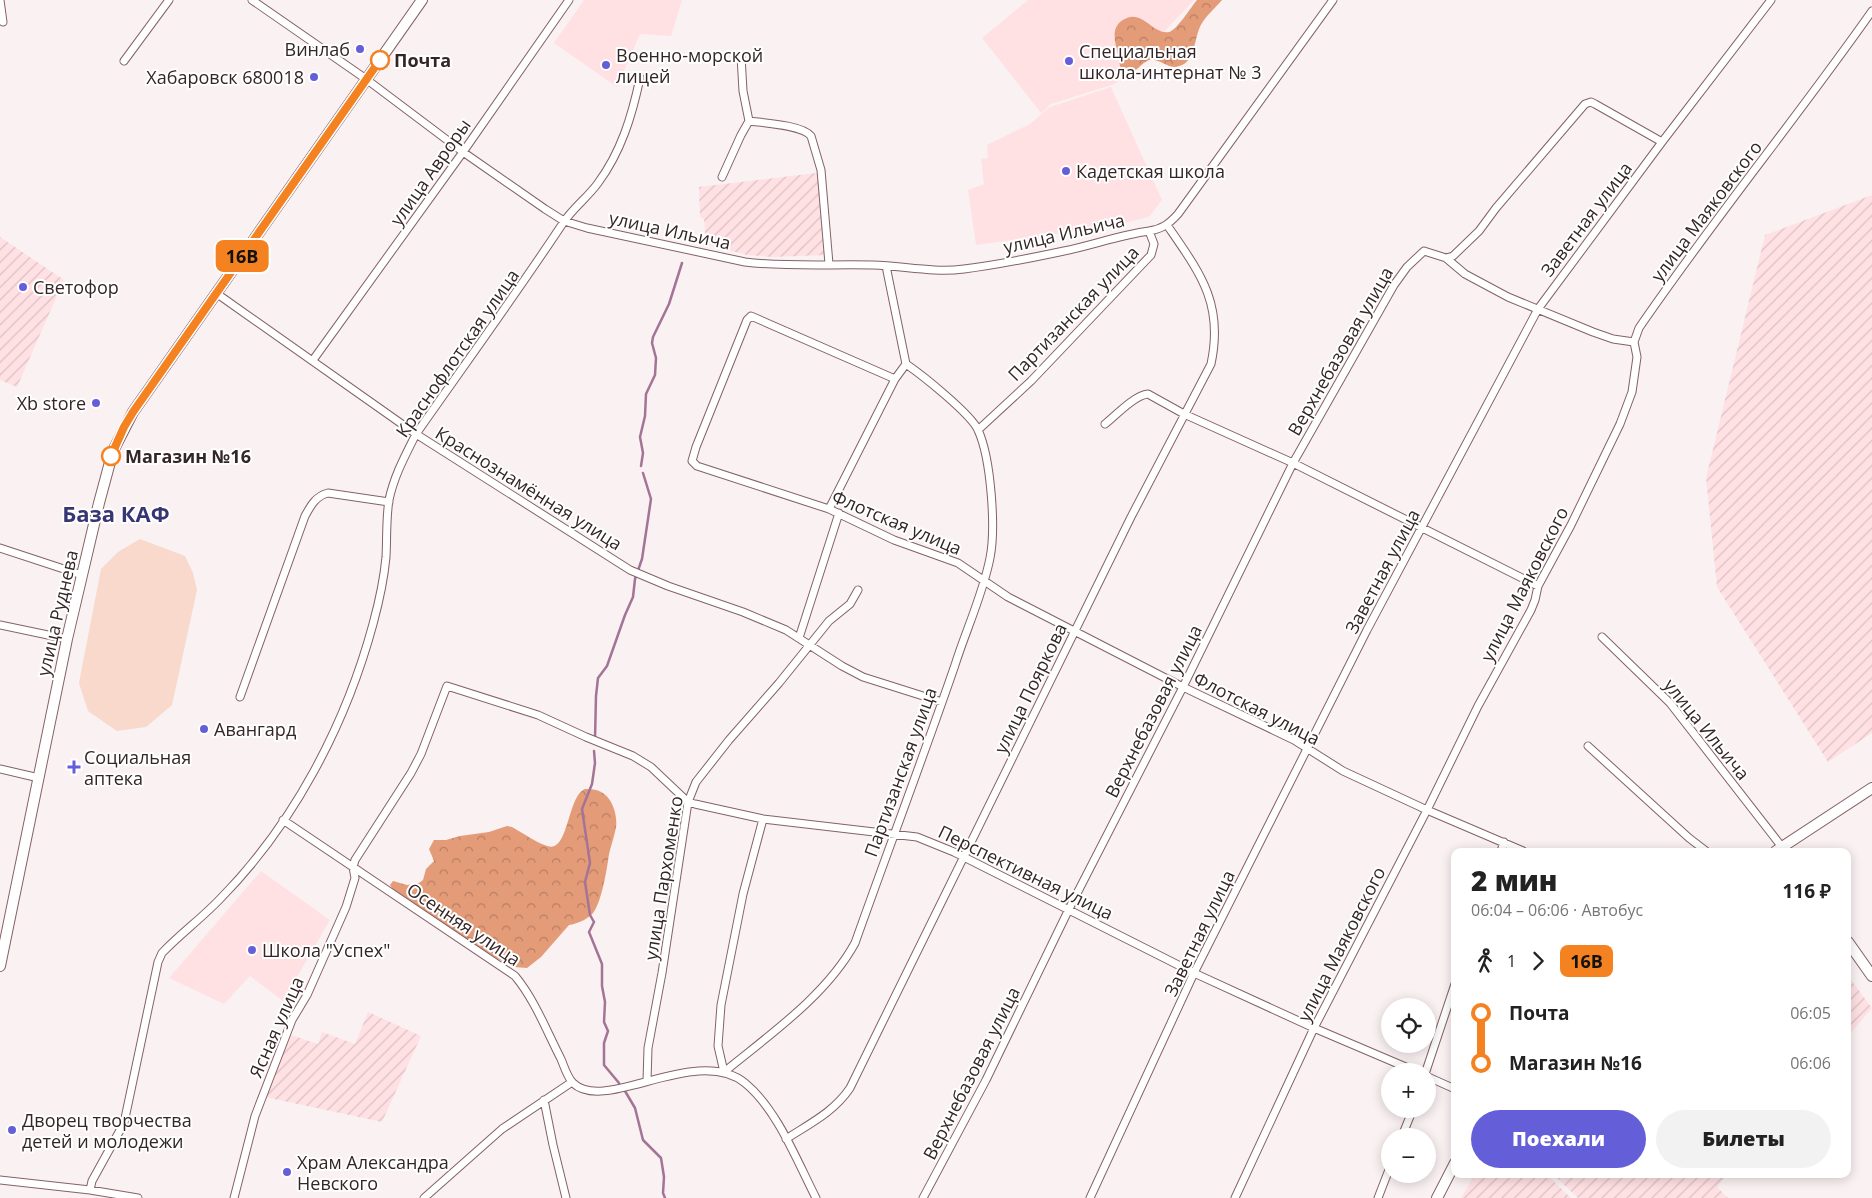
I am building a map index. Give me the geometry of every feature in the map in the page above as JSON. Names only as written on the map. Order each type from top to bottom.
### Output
[{"type":"main road","name":"улица Руднева","points":[[0,966],[67,639],[111,456],[120,435],[133,412],[422,0]]},
{"type":"main road","points":[[1784,848],[1872,788]]},
{"type":"main road","points":[[1851,946],[1872,976]]},
{"type":"main road","points":[[1437,1198],[1451,1171]]},
{"type":"street","points":[[0,0],[3,22]]},
{"type":"street","points":[[124,61],[169,0]]},
{"type":"street","name":"улица Ильича","points":[[252,0],[366,79],[463,152],[564,221],[595,230],[745,262],[770,265],[830,264],[944,271],[1066,251],[1125,234],[1149,231]]},
{"type":"street","name":"улица Авроры","points":[[313,360],[463,152],[569,0]]},
{"type":"street","points":[[1322,0],[1331,3]]},
{"type":"street","name":"Заветная улица","points":[[1090,1198],[1194,973],[1367,630],[1538,309],[1662,142],[1771,0]]},
{"type":"street","name":"Партизанская улица","points":[[978,430],[1031,382],[1151,255],[1154,244],[1149,231],[1167,225],[1178,214],[1331,3]]},
{"type":"street","name":"улица Маяковского","points":[[1235,1198],[1314,1028],[1427,810],[1478,706],[1531,610],[1538,586],[1571,525],[1620,424],[1632,392],[1636,363],[1634,342],[1638,328],[1687,258],[1813,94],[1872,12]]},
{"type":"street","points":[[722,177],[749,121],[741,75],[741,56]]},
{"type":"street","name":"Краснофлотская улица","points":[[90,1190],[92,1181],[124,1123],[158,962],[162,953],[221,898],[270,840],[284,820],[331,737],[357,676],[374,623],[383,578],[389,502],[398,471],[416,434],[544,254],[564,221],[598,184],[619,148],[632,113],[640,78]]},
{"type":"street","points":[[1634,342],[1613,339],[1508,297],[1471,278],[1457,269],[1446,258],[1453,256],[1479,231],[1584,104],[1591,102],[1662,142]]},
{"type":"street","points":[[749,121],[799,129],[808,132],[812,136],[821,170],[830,264]]},
{"type":"street","name":"улица Пояркова","points":[[786,1140],[827,1113],[843,1098],[850,1088],[1074,632],[1211,364],[1215,339],[1214,312],[1202,278],[1167,225]]},
{"type":"street","name":"Верхнебазовая улица","points":[[923,1198],[986,1080],[1069,910],[1183,688],[1293,463],[1400,274],[1424,251],[1446,258]]},
{"type":"street","points":[[829,509],[895,379],[906,364],[886,266]]},
{"type":"street","name":"Краснознамённая улица","points":[[216,293],[416,434],[630,570],[646,578],[744,612],[799,638]]},
{"type":"street","name":"Флотская улица","points":[[895,379],[751,316],[747,320],[692,461],[697,466],[829,509],[894,540],[958,563],[997,592],[1183,688],[1294,740],[1343,771],[1427,810],[1517,848]]},
{"type":"street","name":"Партизанская улица","points":[[724,1072],[799,1010],[822,986],[850,951],[942,702],[991,557],[992,509],[985,454],[978,430],[930,382],[906,364]]},
{"type":"street","points":[[1105,424],[1143,394],[1148,394],[1184,414],[1293,463],[1538,586]]},
{"type":"street","points":[[240,697],[302,523],[312,504],[320,495],[328,493],[389,502]]},
{"type":"street","points":[[839,513],[799,638],[808,646],[863,677],[942,702]]},
{"type":"street","points":[[0,548],[82,575]]},
{"type":"street","name":"улица Пархоменко","points":[[648,1081],[648,1048],[688,802],[696,782],[829,621],[850,604],[858,590]]},
{"type":"street","points":[[0,625],[67,639]]},
{"type":"street","name":"улица Ильича","points":[[1602,636],[1670,703],[1779,848]]},
{"type":"street","name":"Перспективная улица","points":[[447,686],[538,715],[633,756],[651,766],[688,802],[703,807],[763,819],[917,837],[965,857],[1194,973],[1396,1063]]},
{"type":"street","name":"Ясная улица","points":[[234,1198],[255,1116],[292,1020],[307,995],[346,907],[355,878],[353,867],[359,854],[411,773],[421,754],[447,686]]},
{"type":"street","points":[[1588,746],[1702,848]]},
{"type":"street","points":[[0,769],[39,778]]},
{"type":"street","points":[[724,1072],[718,1046],[724,987],[743,894],[763,819]]},
{"type":"street","name":"Осенняя улица","points":[[284,820],[515,976],[530,997],[572,1082]]},
{"type":"street","points":[[1502,848],[1504,842]]},
{"type":"street","points":[[1429,1063],[1451,996]]},
{"type":"street","points":[[424,1198],[502,1129],[572,1082],[587,1090],[598,1091],[679,1073],[724,1072],[743,1082],[768,1108],[816,1198]]},
{"type":"street","points":[[1436,1081],[1451,1087]]},
{"type":"street","points":[[544,1100],[566,1198]]},
{"type":"street","points":[[0,1180],[90,1190],[138,1198]]},
{"type":"street","points":[[1378,1198],[1384,1183]]},
{"type":"shaded area","name":"Военно-морской лицей","points":[[584,0],[682,0],[671,36],[640,34],[617,87],[554,43]]},
{"type":"shaded area","name":"Специальная школа-интернат № 3","points":[[1028,0],[1194,0],[1115,84],[1051,104],[1041,113],[982,38]]},
{"type":"shaded area","name":"Кадетская школа","points":[[1111,87],[1162,200],[1149,217],[1112,226],[976,245],[968,190],[984,184],[981,159],[988,158],[987,145],[1030,124],[1050,107]]},
{"type":"shaded area","points":[[817,173],[826,255],[772,257],[747,255],[706,244],[704,219],[700,217],[699,187]]},
{"type":"shaded area","points":[[1872,195],[1872,733],[1828,762],[1717,587],[1706,478],[1765,235]]},
{"type":"shaded area","points":[[0,237],[64,280],[17,387],[0,380]]},
{"type":"shaded area","points":[[140,539],[185,556],[193,573],[197,590],[172,705],[146,727],[117,731],[88,711],[79,683],[101,569],[118,552]]},
{"type":"shaded area","name":"Школа \"Успех\"","points":[[261,871],[330,920],[283,1001],[250,976],[224,1004],[169,978]]},
{"type":"shaded area","points":[[1851,980],[1872,1008],[1851,1032]]},
{"type":"shaded area","points":[[368,1012],[421,1036],[382,1122],[265,1097],[288,1034],[318,1044],[322,1032],[355,1044]]},
{"type":"shaded area","points":[[1473,1178],[1550,1178],[1571,1198],[1461,1198]]},
{"type":"shaded area","points":[[1557,1178],[1725,1178],[1717,1187],[1728,1198],[1578,1198]]},
{"type":"green space","points":[[1197,0],[1222,0],[1202,23],[1191,56],[1187,61],[1175,67],[1156,60],[1149,60],[1134,72],[1123,74],[1115,39],[1115,29],[1121,21],[1127,18],[1138,18],[1158,30],[1169,32],[1180,23]]},
{"type":"green space","points":[[585,789],[596,790],[606,795],[615,810],[616,816],[616,827],[601,896],[591,915],[582,921],[569,925],[541,957],[527,968],[514,967],[496,958],[394,891],[390,885],[393,881],[407,885],[419,883],[423,880],[426,869],[434,861],[429,849],[434,840],[446,840],[489,832],[507,826],[547,846],[554,846],[560,841],[564,833],[579,794]]},
{"type":"waterway","points":[[641,466],[643,453],[640,437],[645,416],[646,394],[655,375],[656,358],[652,343],[653,337],[669,304],[682,263]]},
{"type":"waterway","points":[[595,739],[598,678],[607,666],[633,597],[635,579],[642,559],[651,499],[643,473]]},
{"type":"waterway","points":[[594,751],[595,763],[592,784],[582,809],[590,863],[585,882],[590,915],[594,922],[589,932],[602,964],[602,986],[605,1002],[604,1022],[608,1031],[604,1043],[604,1065],[619,1083]]},
{"type":"waterway","points":[[625,1091],[635,1108],[643,1140],[661,1158],[665,1198]]},
{"type":"bus line","name":"16В","points":[[111,456],[133,412],[380,60]]},
{"type":"place","name":"Винлаб","points":[[360,49]]},
{"type":"place","name":"Почта","points":[[380,60]]},
{"type":"place","name":"Специальная школа-интернат № 3","points":[[1069,61]]},
{"type":"place","name":"Военно-морской лицей","points":[[606,65]]},
{"type":"place","name":"Хабаровск 680018","points":[[314,77]]},
{"type":"place","name":"Кадетская школа","points":[[1066,171]]},
{"type":"place","name":"Светофор","points":[[23,287]]},
{"type":"place","name":"Xb store","points":[[96,403]]},
{"type":"place","name":"Магазин №16","points":[[111,456]]},
{"type":"place","name":"Авангард","points":[[204,729]]},
{"type":"place","name":"Социальная аптека","points":[[74,767]]},
{"type":"place","name":"Школа \"Успех\"","points":[[252,950]]},
{"type":"place","name":"Дворец творчества детей и молодежи","points":[[12,1130]]},
{"type":"place","name":"Храм Александра Невского","points":[[287,1172]]},
{"type":"district","name":"База КАФ","points":[[116,513]]}]
